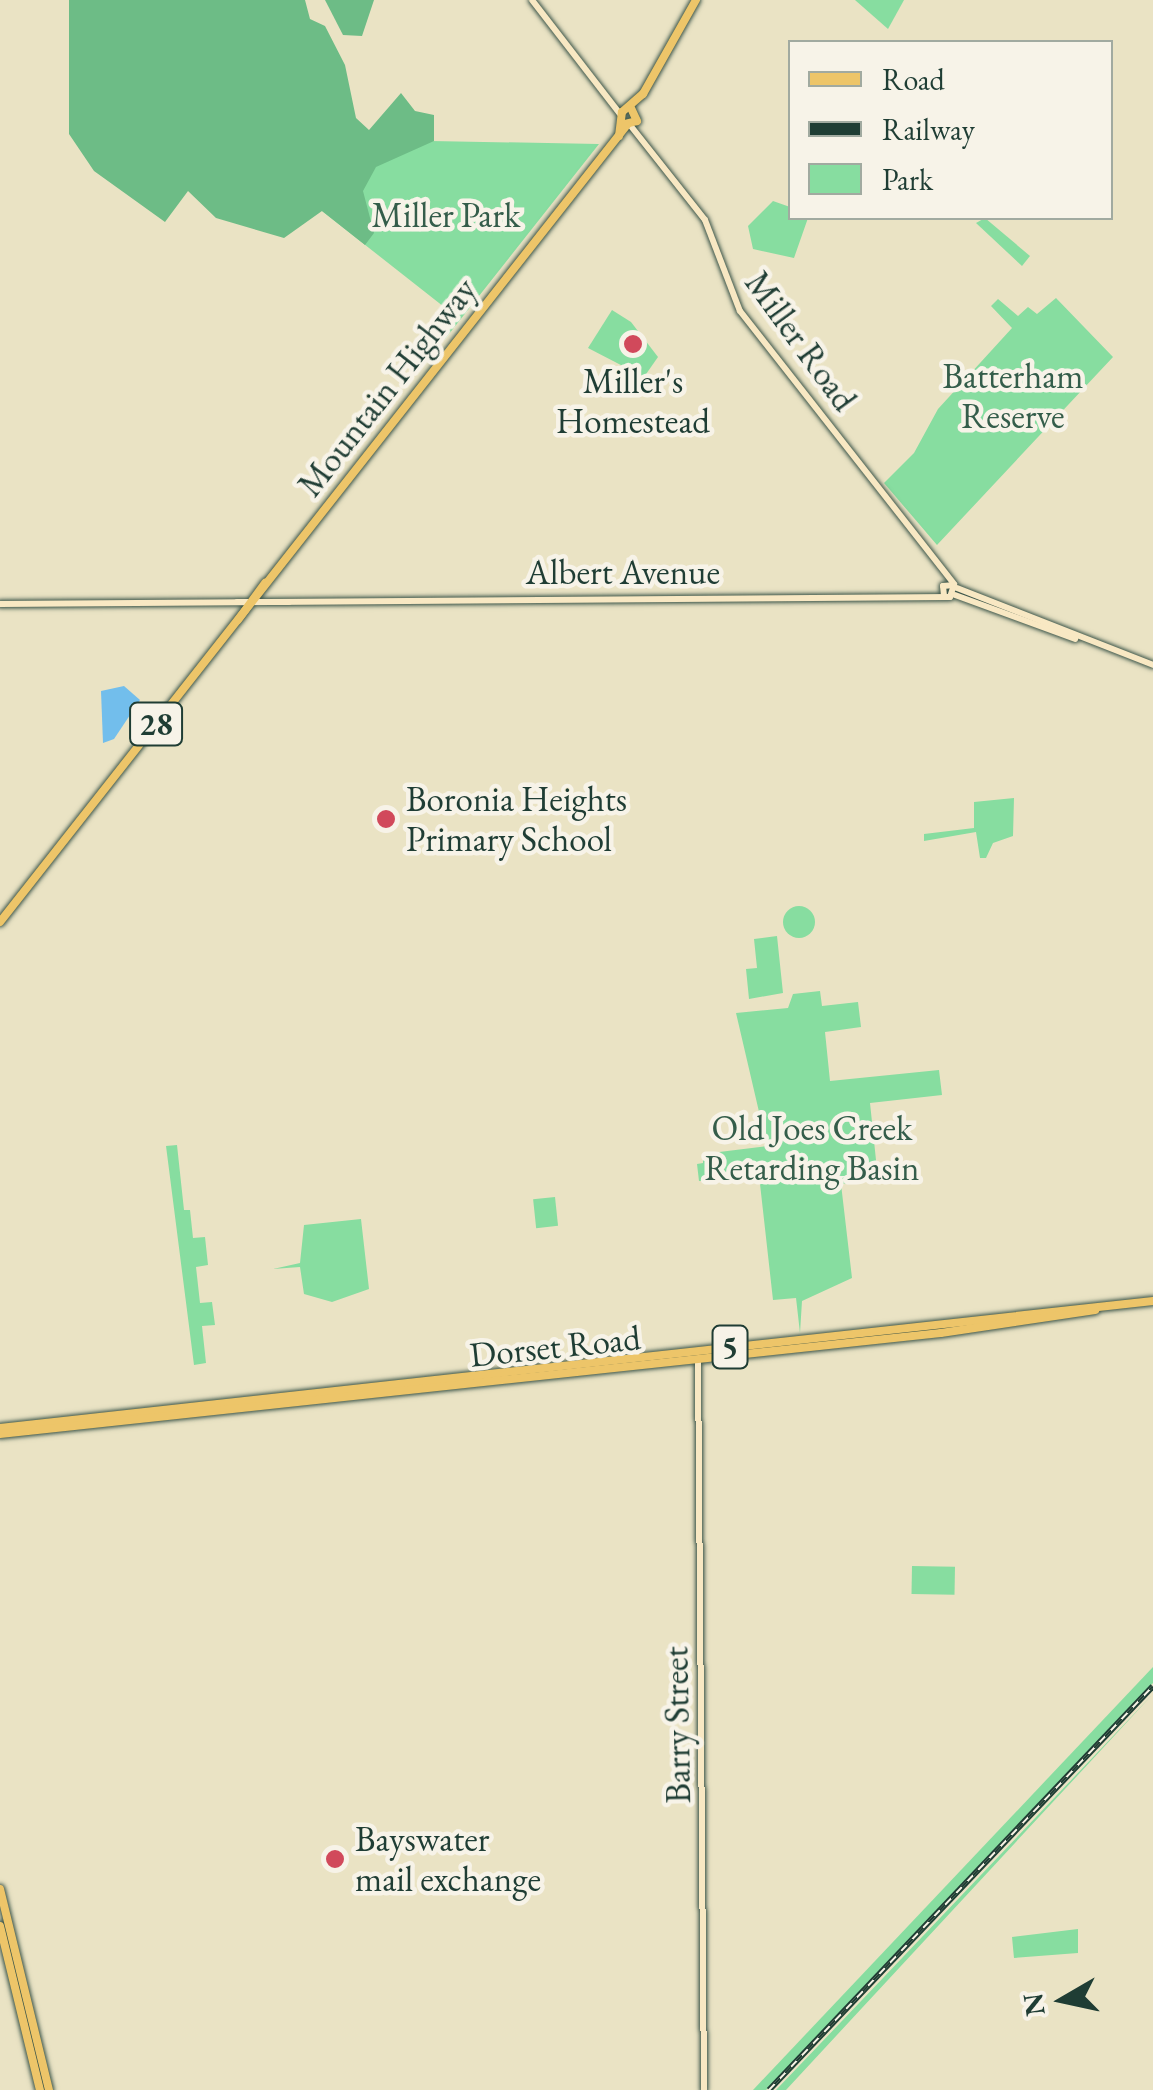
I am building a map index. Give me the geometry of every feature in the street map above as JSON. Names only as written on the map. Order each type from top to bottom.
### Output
[{"type":"main road","points":[[532,0],[629,116]]},
{"type":"main road","name":"Mountain Highway","points":[[0,922],[619,136],[696,0]]},
{"type":"main road","name":"Miller Road","points":[[629,116],[705,220],[740,311],[955,589]]},
{"type":"main road","name":"Miller Road","points":[[942,568],[944,589]]},
{"type":"main road","points":[[271,579],[278,598]]},
{"type":"main road","points":[[944,589],[955,589]]},
{"type":"main road","points":[[944,589],[955,589],[1153,665]]},
{"type":"main road","name":"Albert Avenue","points":[[254,601],[921,594],[944,589]]},
{"type":"main road","name":"Albert Avenue","points":[[254,601],[325,599]]},
{"type":"main road","points":[[0,604],[254,601]]},
{"type":"main road","name":"Dorset Road","points":[[0,1431],[158,1408],[226,1405],[1028,1319],[1153,1302]]},
{"type":"main road","name":"Barry Street","points":[[698,1354],[704,2090]]},
{"type":"main road","name":"Dorset Road","points":[[89,1420],[165,1416],[226,1405]]},
{"type":"main road","points":[[158,1408],[165,1416]]},
{"type":"main road","points":[[0,1889],[40,2090]]},
{"type":"main road","points":[[0,1926],[49,2090]]},
{"type":"green space","points":[[69,0],[305,0],[310,19],[325,26],[345,65],[356,118],[369,130],[401,93],[415,111],[434,115],[434,141],[376,167],[363,191],[374,233],[365,245],[322,211],[284,238],[216,218],[188,191],[165,222],[94,171],[69,134]]},
{"type":"green space","points":[[325,0],[374,0],[362,36],[343,35]]},
{"type":"green space","points":[[855,0],[904,0],[888,29]]},
{"type":"green space","name":"Miller Park","points":[[378,140],[599,144],[445,339],[438,334],[453,314],[322,211]]},
{"type":"green space","points":[[773,201],[788,206],[788,220],[807,220],[794,258],[753,249],[748,226]]},
{"type":"green space","points":[[987,220],[1030,256],[1022,266],[976,223]]},
{"type":"green space","name":"Batterham Reserve","points":[[1056,298],[1113,357],[937,545],[884,483],[914,453],[938,409],[1012,328],[991,306],[998,299],[1018,316],[1028,307],[1037,314]]},
{"type":"green space","points":[[612,310],[631,322],[658,357],[644,377],[588,348]]},
{"type":"green space","points":[[1014,798],[1013,836],[993,843],[986,858],[980,858],[976,832],[924,841],[924,834],[974,828],[974,802]]},
{"type":"green space","points":[[799,906],[811,910],[815,922],[811,934],[799,938],[787,934],[783,922],[787,910]]},
{"type":"green space","points":[[777,936],[783,993],[749,999],[746,969],[757,968],[754,939]]},
{"type":"green space","name":"Old Joes Creek Retarding Basin","points":[[820,991],[822,1006],[858,1002],[861,1027],[825,1032],[830,1081],[939,1070],[942,1095],[870,1103],[878,1179],[841,1184],[852,1278],[802,1301],[800,1333],[796,1298],[773,1300],[759,1175],[699,1181],[697,1164],[703,1163],[703,1154],[767,1146],[736,1013],[788,1008],[793,994]]},
{"type":"green space","points":[[177,1145],[184,1210],[190,1210],[193,1238],[205,1237],[208,1265],[196,1267],[200,1303],[212,1302],[215,1325],[202,1326],[206,1363],[194,1365],[166,1146]]},
{"type":"green space","points":[[555,1197],[558,1226],[536,1228],[533,1199]]},
{"type":"green space","points":[[361,1219],[369,1289],[332,1302],[304,1294],[300,1267],[273,1269],[300,1263],[304,1225]]},
{"type":"green space","points":[[912,1566],[955,1567],[955,1595],[912,1594]]},
{"type":"green space","points":[[1153,1667],[1153,1683],[766,2090],[753,2090]]},
{"type":"green space","points":[[1153,1694],[786,2090],[776,2090],[883,1978]]},
{"type":"green space","points":[[1078,1929],[1078,1953],[1014,1958],[1012,1937]]},
{"type":"water","points":[[124,686],[140,700],[114,739],[103,743],[101,691]]},
{"type":"railway","points":[[769,2090],[1153,1686]]},
{"type":"place","name":"Miller's Homestead","points":[[633,344]]},
{"type":"place","name":"Boronia Heights Primary School","points":[[386,819]]},
{"type":"place","name":"Bayswater mail exchange","points":[[335,1859]]}]
